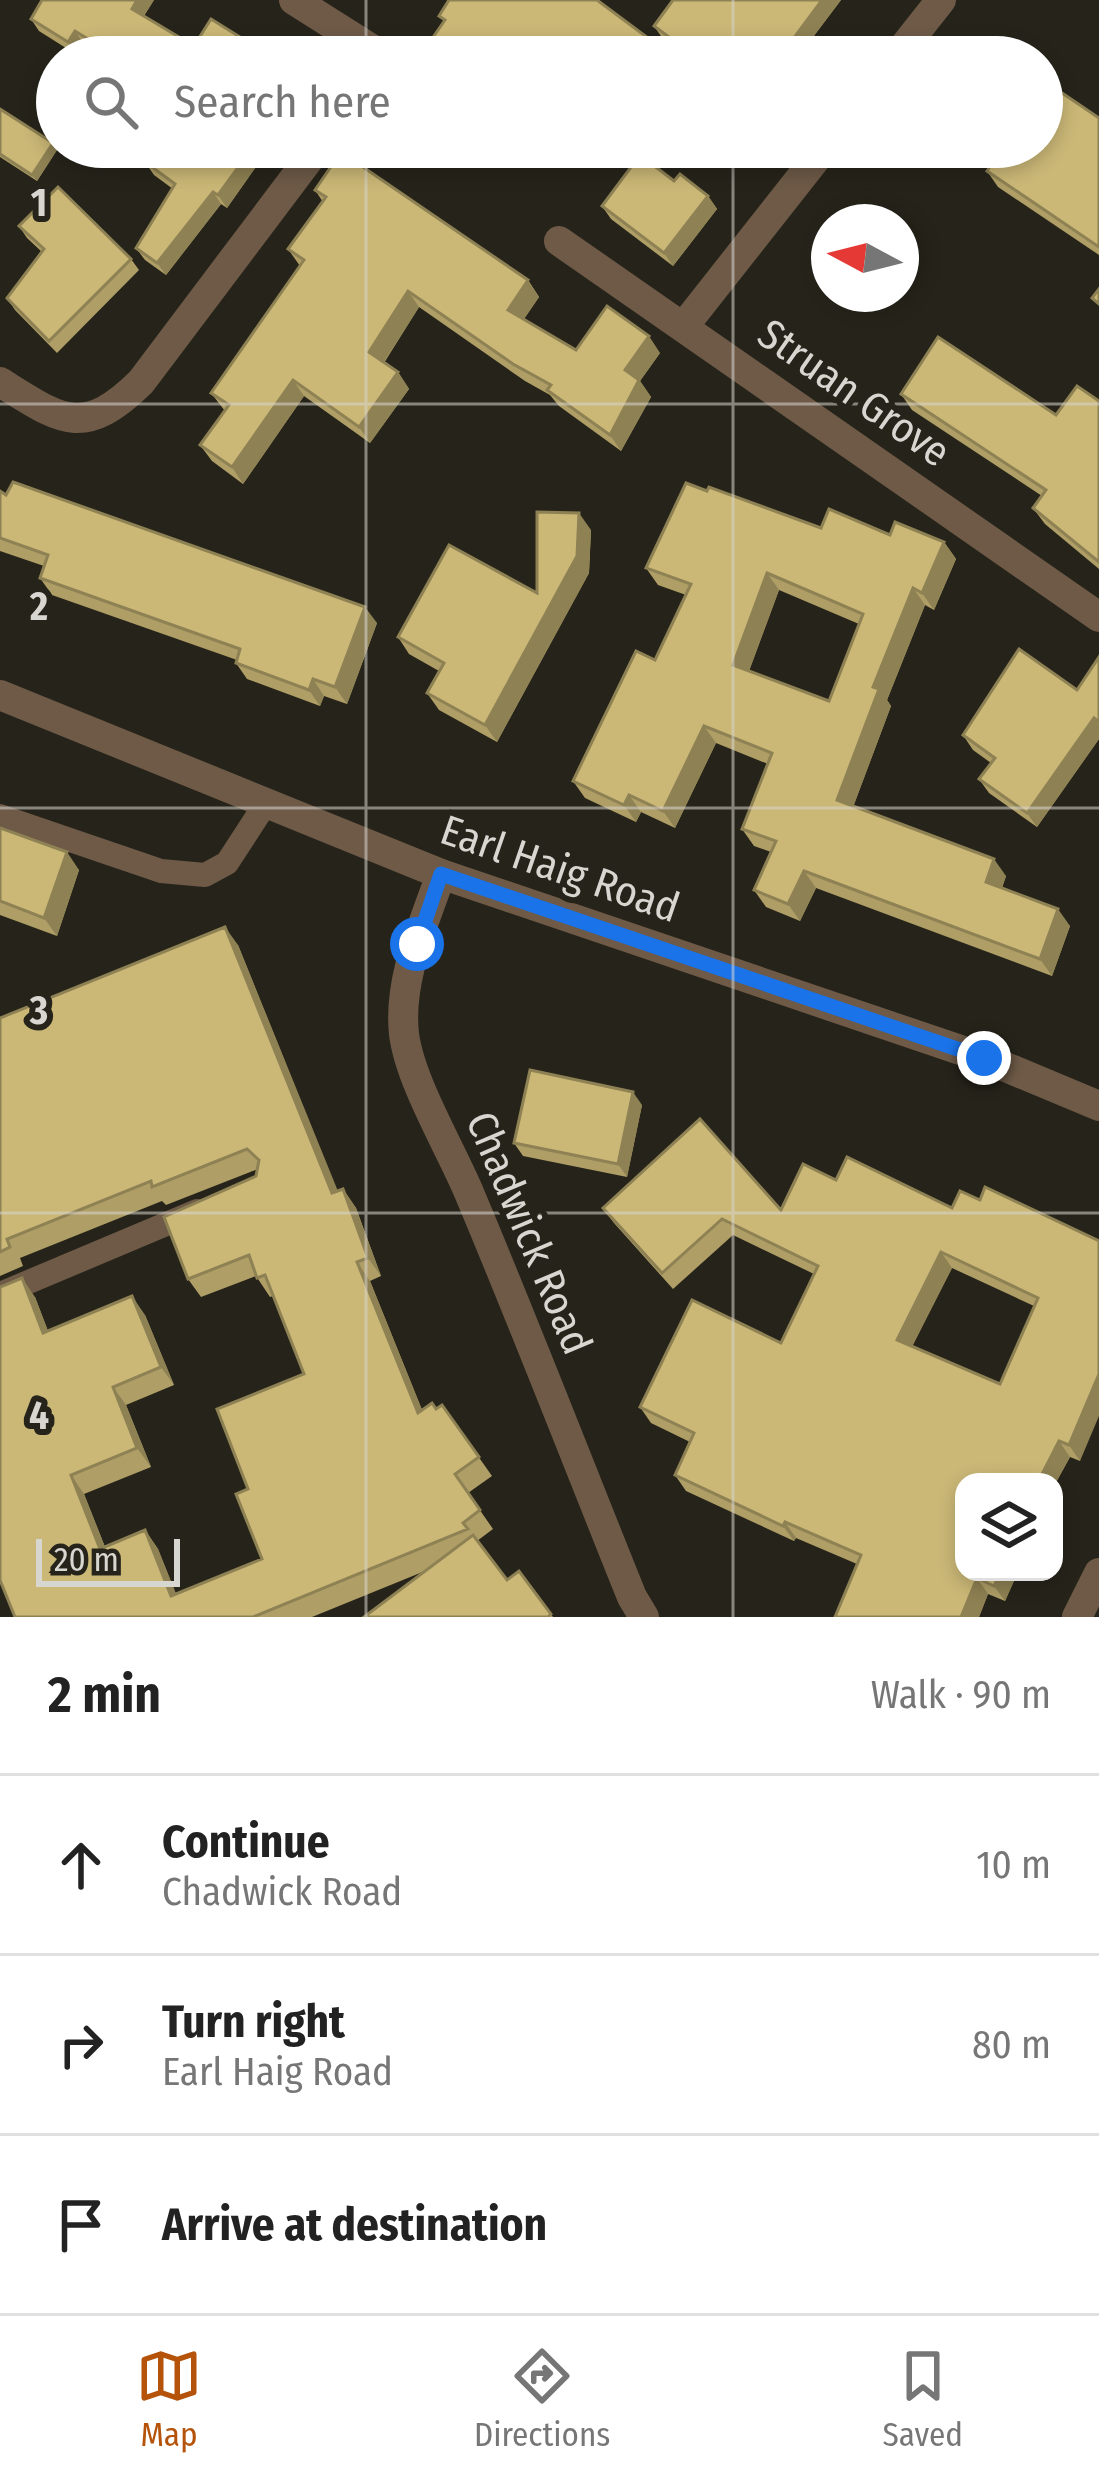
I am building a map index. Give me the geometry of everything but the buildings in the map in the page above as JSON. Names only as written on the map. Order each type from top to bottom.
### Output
[{"type":"street","points":[[294,0],[351,36]]},
{"type":"street","points":[[913,36],[941,0]]},
{"type":"street","points":[[0,382],[57,415],[104,414],[120,403],[141,382],[302,168]]},
{"type":"street","points":[[684,326],[808,168]]},
{"type":"street","name":"Struan Grove","points":[[559,241],[1099,616]]},
{"type":"street","name":"Earl Haig Road","points":[[0,695],[441,874],[984,1058],[1099,1106]]},
{"type":"street","name":"Chadwick Road","points":[[441,874],[407,985],[404,1030],[409,1058],[644,1617]]},
{"type":"street","points":[[1077,1617],[1099,1573]]},
{"type":"lane","points":[[0,816],[161,871],[205,874],[227,863],[266,803]]},
{"type":"lane","points":[[0,1294],[215,1203]]},
{"type":"route","points":[[417,944],[441,874],[984,1058]]}]
